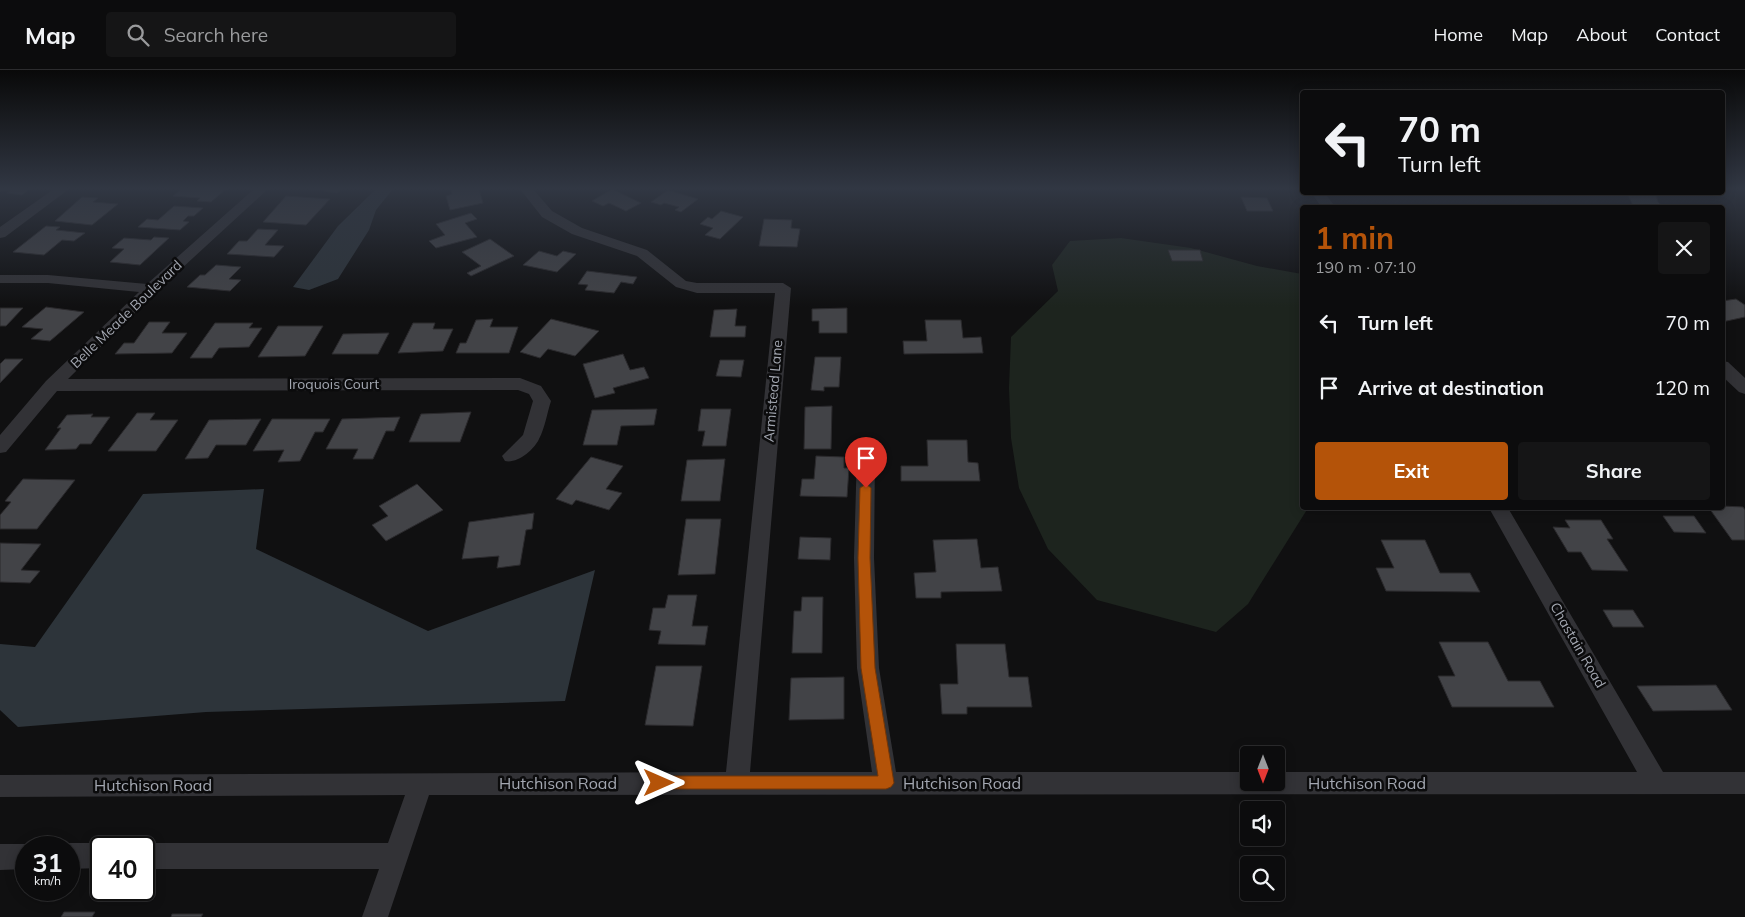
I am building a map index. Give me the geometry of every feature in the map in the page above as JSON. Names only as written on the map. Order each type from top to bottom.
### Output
[{"type":"street","name":"Belle Meade Boulevard","points":[[0,447],[52,384],[151,288],[217,229]]},
{"type":"street","name":"Armistead Lane","points":[[573,229],[642,253],[681,284],[697,288],[783,288],[737,783]]},
{"type":"street","points":[[0,280],[48,279],[151,288]]},
{"type":"street","points":[[1725,369],[1745,388]]},
{"type":"street","name":"Iroquois Court","points":[[52,384],[520,384],[535,390],[542,402],[531,438],[511,456]]},
{"type":"street","points":[[866,453],[864,558],[868,668],[886,783]]},
{"type":"street","name":"Chastain Road","points":[[1500,510],[1657,784]]},
{"type":"street","name":"Hutchison Road","points":[[0,786],[737,783],[1745,783]]},
{"type":"street","points":[[375,917],[420,785]]},
{"type":"street","points":[[155,856],[396,856]]},
{"type":"street","points":[[0,857],[15,857]]},
{"type":"shaded area","points":[[336,229],[370,229],[338,279],[309,290],[293,287]]},
{"type":"shaded area","points":[[1121,238],[1191,248],[1257,266],[1300,274],[1300,510],[1307,510],[1248,604],[1216,632],[1097,600],[1048,549],[1019,488],[1011,438],[1009,388],[1011,337],[1058,291],[1052,265],[1070,241]]},
{"type":"shaded area","points":[[264,489],[256,549],[428,631],[595,570],[565,701],[206,712],[18,727],[0,710],[0,644],[35,647],[143,494]]},
{"type":"building","points":[[43,229],[58,229],[56,230],[85,233],[74,241],[62,240],[44,255],[13,252]]},
{"type":"building","points":[[159,229],[182,229],[180,230]]},
{"type":"building","points":[[258,229],[278,230],[265,245],[284,246],[274,257],[227,254],[239,241],[247,241]]},
{"type":"building","points":[[440,229],[470,229],[477,237],[436,248],[429,241],[445,235]]},
{"type":"building","points":[[712,229],[731,229],[720,239],[705,235]]},
{"type":"building","points":[[762,229],[800,229],[797,247],[759,246]]},
{"type":"building","points":[[154,237],[169,238],[140,265],[110,262],[124,249],[112,248],[124,238],[151,240]]},
{"type":"building","points":[[490,239],[514,256],[471,276],[467,273],[481,266],[462,252]]},
{"type":"building","points":[[1168,250],[1200,250],[1203,261],[1172,261]]},
{"type":"building","points":[[539,251],[557,256],[563,251],[576,254],[557,272],[523,265]]},
{"type":"building","points":[[216,265],[241,267],[229,279],[241,280],[230,291],[187,287],[200,275],[205,275]]},
{"type":"building","points":[[587,271],[637,277],[633,284],[621,282],[614,293],[585,290],[588,285],[578,284]]},
{"type":"building","points":[[1736,299],[1745,305],[1745,317],[1725,321],[1725,301]]},
{"type":"building","points":[[46,307],[84,312],[50,341],[31,339],[43,329],[22,327]]},
{"type":"building","points":[[0,308],[23,308],[6,326],[0,326]]},
{"type":"building","points":[[847,308],[847,333],[819,333],[819,321],[812,321],[812,309]]},
{"type":"building","points":[[737,309],[735,326],[746,326],[745,337],[710,337],[714,310]]},
{"type":"building","points":[[493,319],[490,327],[518,327],[509,353],[456,353],[460,343],[466,343],[476,320]]},
{"type":"building","points":[[551,319],[599,331],[575,356],[548,349],[540,358],[520,352]]},
{"type":"building","points":[[925,320],[961,320],[963,338],[981,337],[983,353],[904,354],[903,341],[927,341]]},
{"type":"building","points":[[149,322],[170,322],[162,333],[187,333],[172,353],[115,354],[124,343],[134,343]]},
{"type":"building","points":[[215,323],[253,323],[249,328],[262,328],[249,347],[219,348],[212,358],[190,358]]},
{"type":"building","points":[[413,323],[435,323],[433,329],[453,329],[443,351],[398,353]]},
{"type":"building","points":[[278,326],[323,326],[305,356],[258,357]]},
{"type":"building","points":[[389,333],[378,354],[332,354],[343,334]]},
{"type":"building","points":[[623,354],[630,370],[644,367],[649,378],[613,388],[615,393],[595,398],[583,364]]},
{"type":"building","points":[[815,357],[841,357],[839,387],[824,387],[824,391],[811,390]]},
{"type":"building","points":[[5,359],[23,359],[0,383],[0,364]]},
{"type":"building","points":[[720,360],[744,360],[741,377],[716,376]]},
{"type":"building","points":[[832,406],[831,449],[804,449],[805,407]]},
{"type":"building","points":[[657,409],[654,425],[621,426],[617,445],[583,445],[592,410]]},
{"type":"building","points":[[701,409],[731,409],[726,446],[702,446],[705,431],[698,431]]},
{"type":"building","points":[[471,412],[460,442],[409,442],[421,414]]},
{"type":"building","points":[[137,413],[155,413],[150,420],[178,420],[156,451],[108,451]]},
{"type":"building","points":[[93,414],[91,417],[110,417],[91,444],[80,444],[76,449],[45,450],[61,428],[57,428],[67,415]]},
{"type":"building","points":[[400,417],[394,431],[386,431],[373,459],[353,459],[358,449],[326,449],[342,419]]},
{"type":"building","points":[[261,419],[246,445],[216,445],[208,458],[185,459],[209,420]]},
{"type":"building","points":[[272,419],[330,419],[323,432],[315,432],[300,461],[278,462],[284,450],[253,451]]},
{"type":"building","points":[[927,440],[967,440],[968,462],[978,463],[980,481],[901,481],[901,466],[928,466]]},
{"type":"building","points":[[816,456],[844,457],[844,468],[849,468],[847,497],[800,496],[802,479],[814,479]]},
{"type":"building","points":[[591,457],[623,466],[606,489],[622,493],[609,510],[576,500],[572,505],[556,499]]},
{"type":"building","points":[[725,459],[720,501],[681,501],[687,460]]},
{"type":"building","points":[[23,479],[75,480],[37,529],[0,529],[0,515],[11,502],[5,501]]},
{"type":"building","points":[[417,484],[443,510],[386,541],[372,525],[388,516],[379,506]]},
{"type":"building","points":[[1725,506],[1743,507],[1745,510],[1745,540],[1732,540],[1710,510],[1725,510]]},
{"type":"building","points":[[534,513],[532,529],[526,530],[520,565],[497,568],[499,556],[462,559],[469,522]]},
{"type":"building","points":[[1663,516],[1694,516],[1706,533],[1674,532]]},
{"type":"building","points":[[686,519],[721,519],[715,574],[678,575]]},
{"type":"building","points":[[1565,520],[1601,520],[1613,539],[1607,539],[1628,571],[1592,570],[1581,552],[1568,552],[1553,527],[1570,528]]},
{"type":"building","points":[[800,537],[831,538],[830,560],[798,559]]},
{"type":"building","points":[[977,539],[981,568],[998,567],[1002,591],[941,592],[941,598],[916,598],[914,573],[936,572],[933,540]]},
{"type":"building","points":[[1381,540],[1425,540],[1440,573],[1470,573],[1480,592],[1386,591],[1376,568],[1394,568]]},
{"type":"building","points":[[0,543],[41,544],[21,570],[40,571],[30,583],[0,582]]},
{"type":"building","points":[[668,595],[697,595],[692,626],[708,626],[705,645],[658,644],[661,631],[649,630],[653,608],[665,608]]},
{"type":"building","points":[[802,597],[823,597],[822,653],[792,653],[794,611],[801,611]]},
{"type":"building","points":[[1603,610],[1633,610],[1644,627],[1613,627]]},
{"type":"building","points":[[1439,642],[1488,642],[1508,681],[1540,681],[1554,707],[1452,707],[1438,676],[1455,676]]},
{"type":"building","points":[[956,644],[1005,644],[1009,677],[1028,677],[1032,707],[967,707],[967,714],[942,714],[940,684],[958,684]]},
{"type":"building","points":[[656,666],[702,666],[693,726],[645,725]]},
{"type":"building","points":[[844,677],[844,719],[789,720],[791,678]]},
{"type":"building","points":[[1716,685],[1732,710],[1653,711],[1637,686]]},
{"type":"building","points":[[64,912],[95,912],[92,917],[61,917]]},
{"type":"building","points":[[172,914],[203,914],[201,917],[171,917]]},
{"type":"route","points":[[659,783],[886,783],[868,668],[864,558],[866,488]]}]
